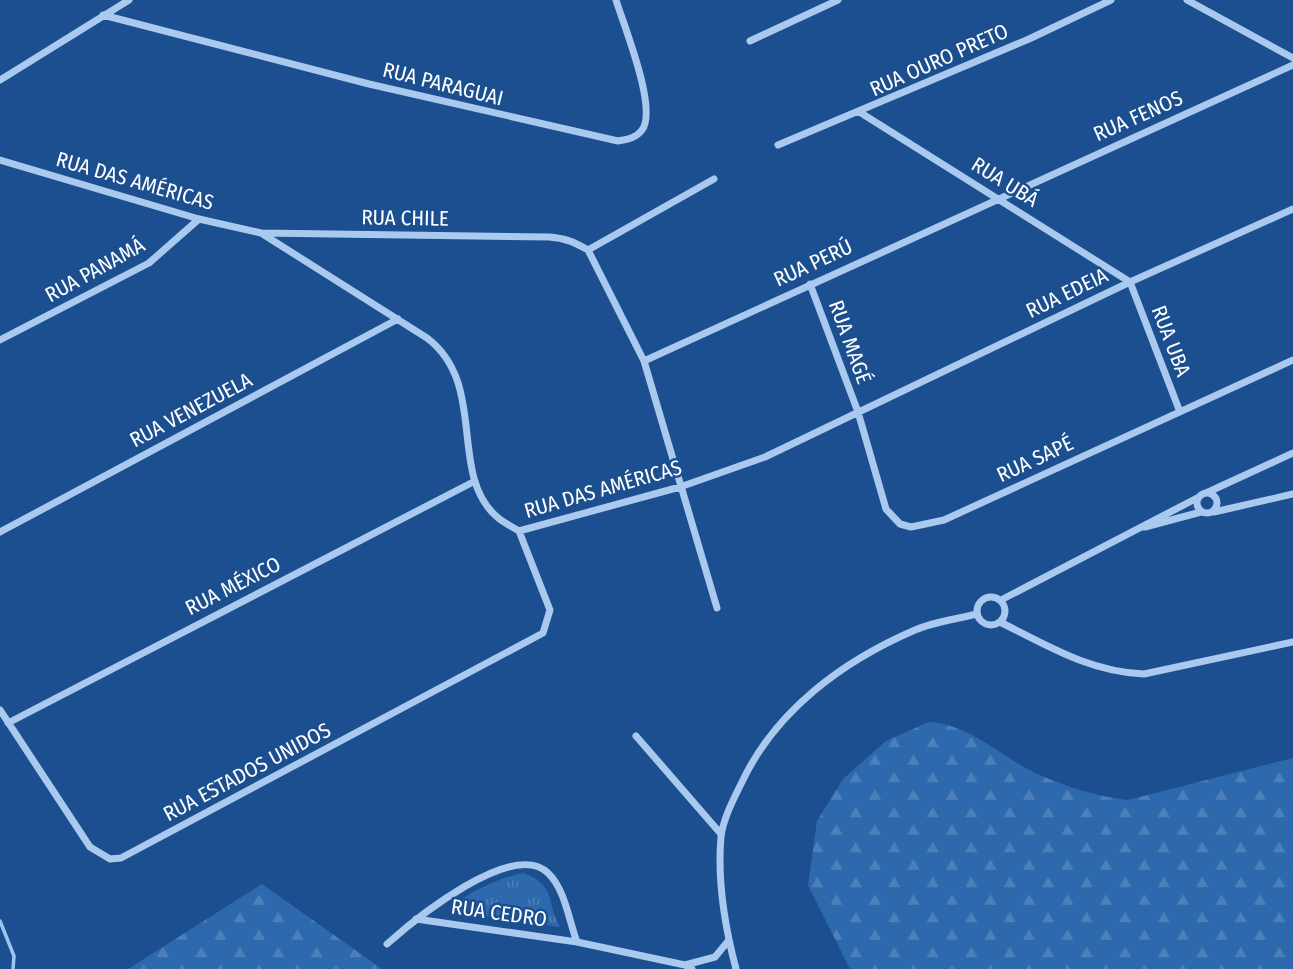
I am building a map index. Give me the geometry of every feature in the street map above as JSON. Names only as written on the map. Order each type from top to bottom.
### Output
[{"type":"street","points":[[0,80],[129,0]]},
{"type":"street","name":"RUA PARAGUAI","points":[[103,15],[369,84],[618,141],[633,139],[642,130],[648,115],[616,0]]},
{"type":"street","points":[[750,41],[838,0]]},
{"type":"street","name":"RUA OURO PRETO","points":[[778,145],[861,113],[1111,0]]},
{"type":"street","points":[[1188,0],[1293,58]]},
{"type":"street","name":"RUA FENOS","points":[[998,198],[1293,65]]},
{"type":"street","name":"RUA UBÁ","points":[[861,113],[1130,282]]},
{"type":"street","name":"RUA DAS AMÉRICAS","points":[[0,160],[199,219],[261,233],[438,346],[453,367],[460,387],[475,481],[495,516],[519,531],[680,488],[765,457],[858,412]]},
{"type":"street","points":[[714,178],[588,250],[643,360],[717,608]]},
{"type":"street","name":"RUA PERÚ","points":[[643,360],[998,198]]},
{"type":"street","name":"RUA EDEIA","points":[[858,412],[1130,282],[1293,209]]},
{"type":"street","name":"RUA PANAMÁ","points":[[0,340],[149,263],[199,219]]},
{"type":"street","name":"RUA CHILE","points":[[261,233],[549,237],[566,238],[588,250]]},
{"type":"street","name":"RUA UBA","points":[[1130,282],[1180,412]]},
{"type":"street","name":"RUA MAGÉ","points":[[810,284],[858,412]]},
{"type":"street","name":"RUA VENEZUELA","points":[[0,532],[398,319]]},
{"type":"street","name":"RUA SAPÉ","points":[[858,412],[886,509],[900,524],[911,527],[944,520],[1293,360]]},
{"type":"street","points":[[1293,453],[1130,530],[1000,600],[984,598],[977,608],[977,614],[989,625],[1000,622],[1081,662],[1127,673],[1144,674],[1293,642]]},
{"type":"street","name":"RUA MÉXICO","points":[[8,723],[475,481]]},
{"type":"street","points":[[1203,495],[1217,500],[1214,512]]},
{"type":"street","points":[[1201,512],[1196,505],[1203,495]]},
{"type":"street","points":[[1130,530],[1201,512],[1214,512],[1293,495]]},
{"type":"street","name":"RUA ESTADOS UNIDOS","points":[[0,710],[90,847],[110,859],[121,858],[530,643],[543,633],[550,610],[519,531]]},
{"type":"street","points":[[1000,600],[1005,611],[1000,622]]},
{"type":"street","points":[[736,967],[722,891],[721,834],[736,794],[760,749],[795,706],[814,688],[916,630],[977,614]]},
{"type":"street","points":[[636,736],[721,834]]},
{"type":"street","name":"RUA CEDRO","points":[[387,944],[416,919],[504,867],[530,863],[547,872],[556,882],[577,942]]},
{"type":"street","name":"RUA CEDRO","points":[[416,919],[577,942],[688,967],[715,957],[729,939]]},
{"type":"green space","points":[[929,722],[959,729],[1050,779],[1117,799],[1128,800],[1293,758],[1293,969],[850,969],[808,885],[817,821],[843,779],[886,741]]},
{"type":"green space","points":[[524,873],[535,878],[546,889],[560,927],[452,911],[473,892],[496,881]]},
{"type":"green space","points":[[262,884],[382,969],[128,969]]},
{"type":"waterway","points":[[0,921],[14,956],[13,969]]}]
